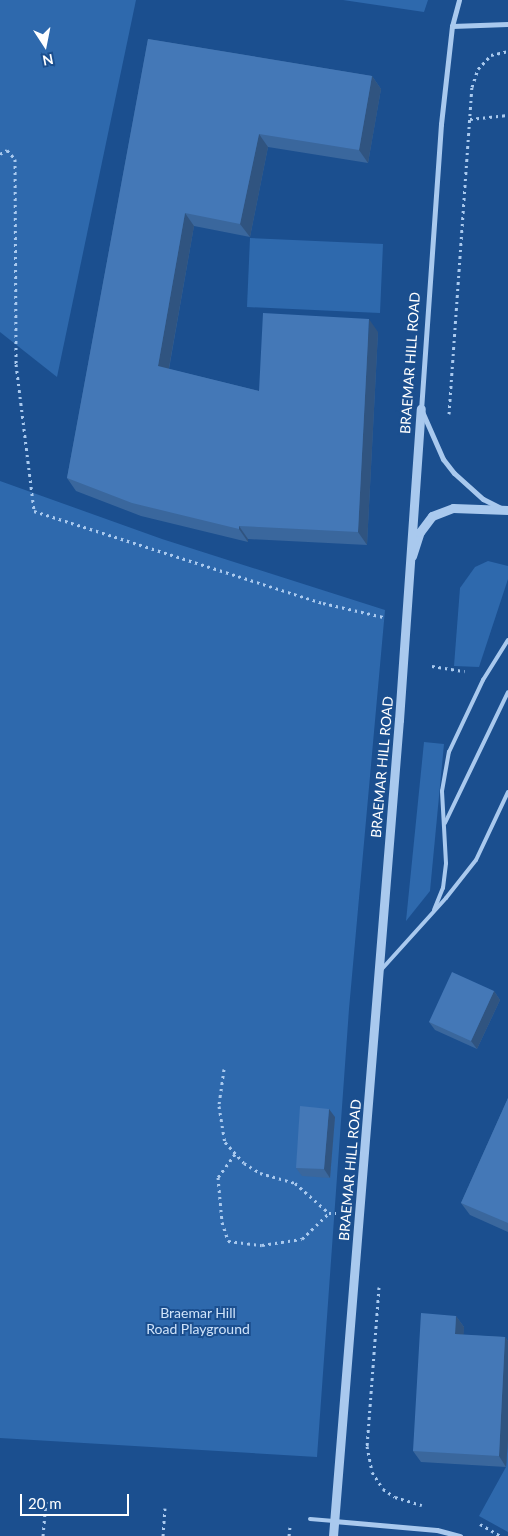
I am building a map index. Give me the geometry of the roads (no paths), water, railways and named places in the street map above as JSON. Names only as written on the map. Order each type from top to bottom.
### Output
[{"type":"street","name":"BRAEMAR HILL ROAD","points":[[333,1536],[380,971],[441,124],[452,26],[459,0]]},
{"type":"street","points":[[452,26],[508,24]]},
{"type":"street","points":[[421,409],[443,459],[454,473],[483,499],[507,510]]},
{"type":"street","points":[[408,570],[420,532],[432,516],[453,508],[507,510]]},
{"type":"street","points":[[334,1522],[429,1529],[460,1536]]},
{"type":"lane","points":[[434,910],[443,888],[446,863],[442,791],[449,752],[483,680],[508,640]]},
{"type":"lane","points":[[444,825],[508,692]]},
{"type":"lane","points":[[380,971],[476,860],[508,792]]},
{"type":"lane","points":[[310,1520],[334,1522]]},
{"type":"park label","name":"Braemar Hill Road Playground","points":[[198,1322]]}]
